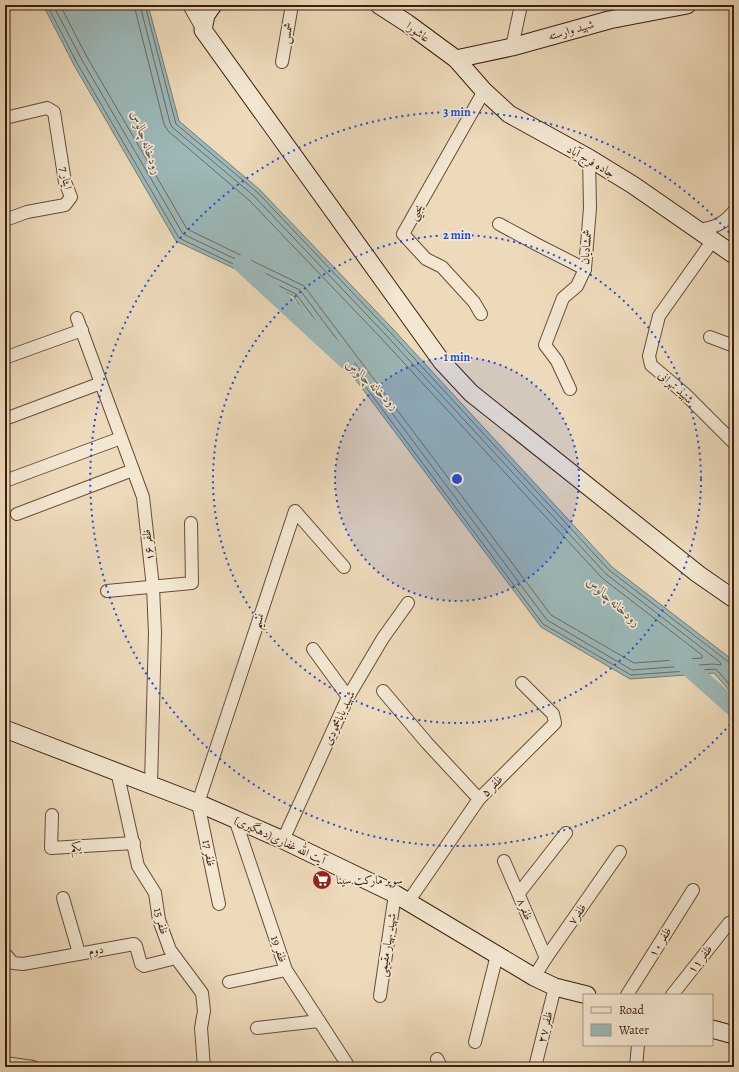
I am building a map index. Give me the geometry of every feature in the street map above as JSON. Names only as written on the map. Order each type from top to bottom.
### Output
[{"type":"street","points":[[189,5],[203,30],[442,362],[471,393],[698,574],[734,599]]},
{"type":"street","points":[[203,30],[206,15],[213,5]]},
{"type":"street","name":"شمس","points":[[282,62],[292,5]]},
{"type":"street","name":"عاشورا","points":[[379,5],[407,23],[456,59]]},
{"type":"street","points":[[512,47],[521,5]]},
{"type":"street","name":"شهید وارسته","points":[[456,59],[512,47],[609,20],[687,5]]},
{"type":"street","name":"جاده فرج آباد","points":[[456,59],[484,91],[509,114],[589,158],[632,185],[734,255]]},
{"type":"street","name":"یحیی","points":[[481,314],[474,302],[442,267],[426,259],[403,234],[484,91]]},
{"type":"street","name":"ایثار 7","points":[[5,118],[47,108],[54,112],[65,182],[71,197],[65,205],[27,212],[5,220]]},
{"type":"street","name":"شمشادیان","points":[[570,389],[557,361],[545,345],[563,298],[577,286],[585,269],[590,208],[589,158]]},
{"type":"street","points":[[698,230],[713,227],[727,220],[734,211]]},
{"type":"street","points":[[499,224],[585,269]]},
{"type":"street","name":"شهید تهرانی","points":[[713,240],[659,316],[649,356],[651,365],[685,394],[734,443]]},
{"type":"street","name":"ظفر ۱۶","points":[[77,318],[143,498],[153,587],[154,633],[151,784]]},
{"type":"street","points":[[7,357],[82,330]]},
{"type":"street","points":[[710,337],[734,346]]},
{"type":"street","points":[[5,419],[101,383]]},
{"type":"street","points":[[5,481],[121,438]]},
{"type":"street","points":[[17,514],[133,470]]},
{"type":"street","name":"نسیم","points":[[198,803],[295,511],[344,566]]},
{"type":"street","points":[[107,591],[192,583],[191,523]]},
{"type":"street","name":"شهید بابامحمودی","points":[[283,840],[348,696],[408,603]]},
{"type":"street","points":[[313,649],[348,696]]},
{"type":"street","name":"ظفر ۵","points":[[402,898],[479,799],[555,723],[553,714],[522,683]]},
{"type":"street","points":[[383,691],[427,743],[479,799]]},
{"type":"street","name":"آیت الله غفاری(دهگیری)","points":[[6,732],[117,770],[283,840],[402,898],[534,976],[556,987],[583,994]]},
{"type":"street","name":"ظفر 15","points":[[117,770],[138,866],[155,893],[159,920],[170,950],[202,993],[204,1011],[201,1028],[202,1067]]},
{"type":"street","name":"ظفر 17","points":[[198,803],[219,904]]},
{"type":"street","name":"یکم","points":[[52,815],[51,848],[134,843]]},
{"type":"street","name":"ظفر 19","points":[[235,819],[286,970],[349,1067]]},
{"type":"street","points":[[519,893],[566,833]]},
{"type":"street","name":"ظفر۷","points":[[534,976],[620,852]]},
{"type":"street","name":"ظفر۸","points":[[504,861],[546,958]]},
{"type":"street","name":"ظفر ۱۰","points":[[627,994],[693,890]]},
{"type":"street","points":[[63,898],[79,953]]},
{"type":"street","name":"شهید بهیار مقیمی","points":[[380,996],[402,898]]},
{"type":"street","name":"ظفر ۱۱","points":[[673,994],[729,923]]},
{"type":"street","name":"دوم","points":[[5,954],[13,963],[23,964],[134,944],[136,946],[141,964],[144,966],[176,958]]},
{"type":"street","points":[[475,1042],[497,955]]},
{"type":"street","points":[[229,982],[286,970]]},
{"type":"street","name":"ظفر ۲۷","points":[[535,1067],[556,987]]},
{"type":"street","points":[[257,1028],[319,1021]]},
{"type":"street","points":[[713,1029],[734,1035]]},
{"type":"street","points":[[636,1067],[638,1046]]},
{"type":"street","points":[[10,1065],[33,1067]]},
{"type":"water","points":[[43,5],[148,5],[179,121],[260,190],[392,328],[612,567],[734,661],[734,696],[714,673],[630,679],[541,627],[293,296],[176,241],[74,65]]},
{"type":"waterway","name":"رودخانه چالوس","points":[[242,264],[346,360]]},
{"type":"waterway","name":"رودخانه چالوس","points":[[678,658],[734,708]]},
{"type":"place","name":"سوپر مارکت سینا","points":[[322,880]]}]
